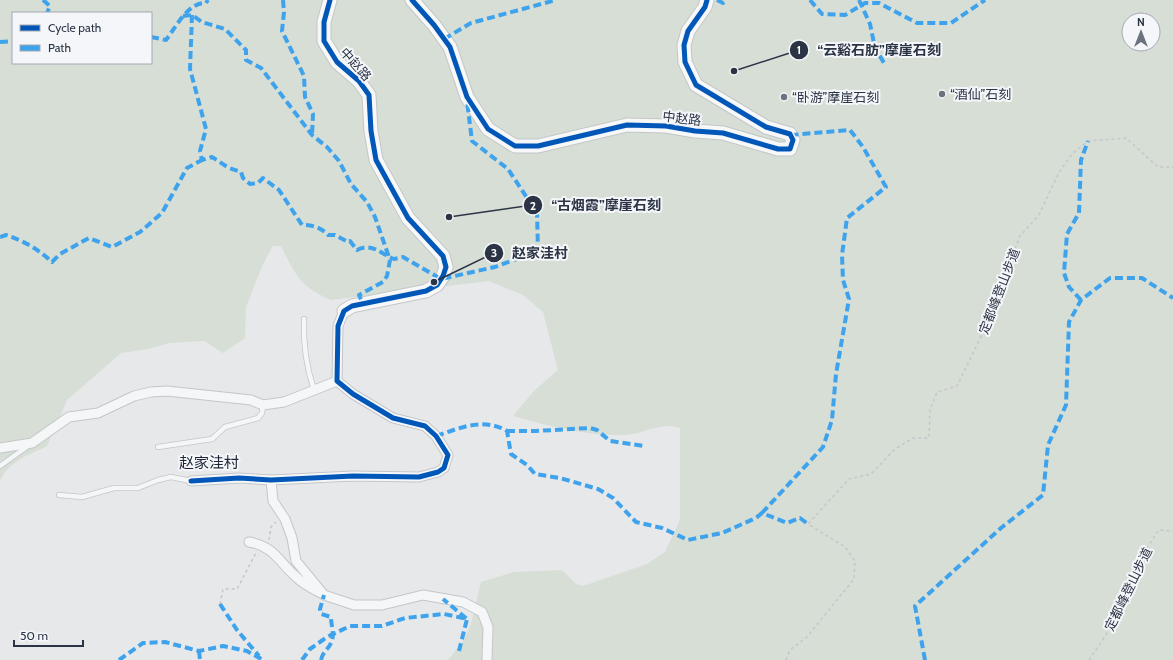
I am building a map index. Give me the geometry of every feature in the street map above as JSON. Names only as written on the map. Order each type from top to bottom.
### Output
[{"type":"street","name":"中赵路","points":[[330,0],[324,22],[324,41],[337,62],[359,81],[369,95],[371,131],[376,160],[408,218],[443,256],[446,267],[443,276],[437,285],[426,291],[352,306],[344,311]]},
{"type":"street","name":"中赵路","points":[[412,0],[434,25],[450,47],[467,98],[488,129],[515,146],[538,146],[627,125],[666,126],[695,131],[723,132],[778,149],[790,149],[793,140],[790,134],[766,128],[696,85],[685,62],[684,45],[688,31],[705,7],[707,0]]},
{"type":"street","points":[[337,381],[338,326],[344,311]]},
{"type":"street","points":[[0,448],[32,443],[69,417],[98,412],[134,396],[151,392],[167,391],[251,400],[263,405],[284,402],[337,381]]},
{"type":"street","points":[[191,481],[239,478],[271,480],[353,476],[419,477],[438,472],[444,468],[448,455],[436,436],[425,426],[393,418],[353,394],[337,381]]},
{"type":"street","points":[[271,480],[273,501],[283,516],[292,538],[296,562],[324,595]]},
{"type":"street","points":[[249,542],[264,546],[294,576],[308,587],[324,595],[354,605],[382,605],[423,596],[463,602],[482,612],[488,627],[488,660]]},
{"type":"lane","points":[[304,319],[303,345],[314,390]]},
{"type":"lane","points":[[158,447],[212,439],[225,427],[258,418],[262,413],[263,405]]},
{"type":"lane","points":[[0,466],[32,443]]},
{"type":"lane","points":[[59,495],[82,496],[114,488],[138,488],[170,477],[191,481]]},
{"type":"path","points":[[220,604],[223,589],[237,589],[264,546],[271,527],[283,516]]},
{"type":"shaded area","points":[[0,0],[1173,0],[1173,660],[448,660],[463,641],[471,624],[481,582],[514,572],[562,570],[576,584],[583,586],[647,564],[665,552],[680,520],[680,428],[665,426],[638,433],[609,435],[568,430],[513,416],[534,391],[558,370],[543,312],[523,295],[489,281],[331,300],[305,285],[290,264],[281,246],[273,246],[263,264],[246,307],[245,338],[223,353],[204,341],[169,343],[148,349],[121,353],[67,400],[47,446],[20,459],[9,468],[0,481]]},
{"type":"marked path","points":[[43,0],[50,6],[47,12]]},
{"type":"marked path","points":[[152,37],[166,40],[178,22],[188,11],[200,4],[206,3],[208,0]]},
{"type":"marked path","points":[[283,0],[284,12],[282,31],[304,76],[305,97],[313,114],[312,135]]},
{"type":"marked path","points":[[444,39],[471,23],[556,0]]},
{"type":"marked path","points":[[717,0],[723,3],[726,0]]},
{"type":"marked path","points":[[810,0],[822,14],[845,15],[865,3],[879,3],[917,23],[951,23],[985,0]]},
{"type":"marked path","points":[[859,0],[870,24],[875,48],[884,63]]},
{"type":"marked path","points":[[192,15],[190,69],[206,129],[200,151],[202,160],[212,157],[229,168],[241,172],[243,178],[250,184],[258,183],[263,178],[279,190],[302,225],[316,227],[328,235],[335,235],[348,242],[350,241],[357,250],[367,247],[394,259],[403,257],[441,279],[495,267],[538,251],[537,213],[508,169],[472,141],[467,101]]},
{"type":"marked path","points":[[183,16],[192,15],[202,22],[225,29],[246,50],[246,60],[261,68],[312,135],[327,147],[339,161],[351,184],[367,202],[375,217],[390,260],[387,276],[383,282],[359,295],[363,304]]},
{"type":"marked path","points":[[0,42],[12,41]]},
{"type":"marked path","points":[[762,513],[823,447],[832,420],[836,374],[849,299],[843,280],[842,255],[847,218],[886,187],[863,147],[850,130],[791,135]]},
{"type":"marked path","points":[[1081,300],[1069,287],[1064,273],[1067,234],[1079,213],[1081,160],[1088,141]]},
{"type":"marked path","points":[[0,237],[6,235],[19,240],[36,249],[52,262],[60,254],[89,238],[112,247],[140,232],[162,213],[187,168],[202,160]]},
{"type":"marked path","points":[[925,660],[915,606],[1001,528],[1043,495],[1048,445],[1066,405],[1069,322],[1081,300],[1110,278],[1142,278],[1173,298]]},
{"type":"marked path","points":[[436,436],[472,425],[480,424],[498,427],[507,431],[511,454],[527,465],[535,474],[560,478],[598,489],[613,498],[636,522],[662,528],[688,540],[722,533],[756,518],[762,513],[787,523],[800,518],[808,524]]},
{"type":"marked path","points":[[507,431],[590,428],[597,430],[610,441],[644,446]]},
{"type":"marked path","points":[[321,660],[333,637],[331,617],[321,614],[320,609],[324,595]]},
{"type":"marked path","points":[[302,660],[310,649],[327,637],[350,626],[382,626],[405,618],[444,614],[467,619],[443,599]]},
{"type":"marked path","points":[[220,604],[237,630],[259,656]]},
{"type":"marked path","points":[[459,651],[467,619]]},
{"type":"marked path","points":[[119,660],[143,643],[165,642],[199,651],[223,646],[247,651],[263,660]]},
{"type":"marked path","points":[[199,651],[200,660]]},
{"type":"cycle path","points":[[191,481],[239,478],[271,480],[353,476],[419,477],[438,472],[444,468],[448,455],[436,436],[425,426],[393,418],[353,394],[337,381],[338,326],[344,311],[352,306],[426,291],[437,285],[443,276],[446,267],[443,256],[408,218],[376,160],[371,131],[369,95],[359,81],[337,62],[324,41],[324,22],[330,0]]},
{"type":"cycle path","points":[[412,0],[434,25],[450,47],[467,97],[488,129],[515,146],[538,146],[627,125],[666,126],[695,131],[723,133],[778,149],[790,149],[793,140],[790,134],[766,127],[696,85],[685,62],[684,45],[688,31],[705,7],[707,0]]},
{"type":"place","name":"“云谿石肪”摩崖石刻","points":[[734,71]]},
{"type":"place","name":"“酒仙”石刻","points":[[942,94]]},
{"type":"place","name":"“卧游”摩崖石刻","points":[[784,97]]},
{"type":"place","name":"“古烟霞”摩崖石刻","points":[[449,217]]},
{"type":"place","name":"赵家洼村","points":[[434,282]]},
{"type":"district","name":"赵家洼村","points":[[209,463]]}]
